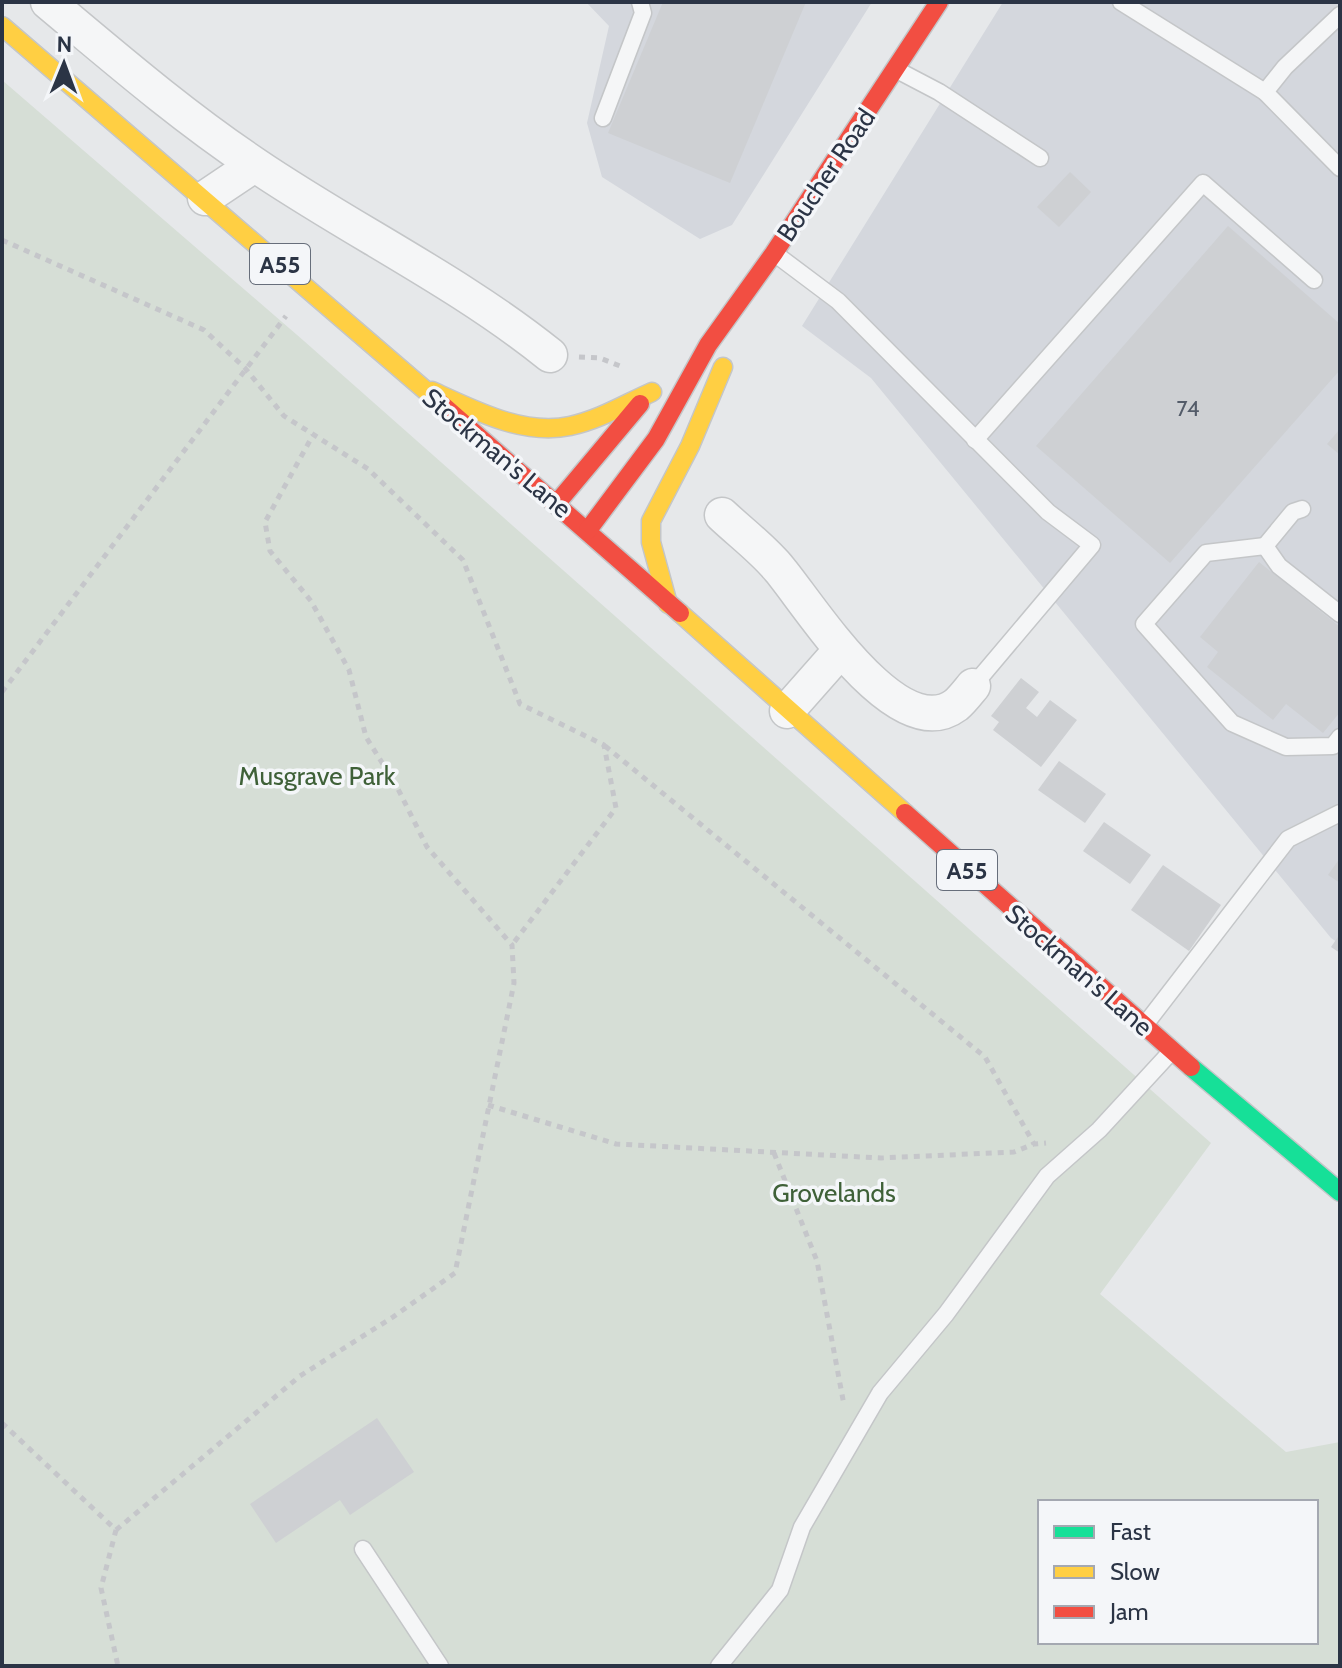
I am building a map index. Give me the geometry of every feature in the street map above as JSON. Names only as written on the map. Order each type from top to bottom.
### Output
[{"type":"main road","name":"Boucher Road","points":[[588,530],[656,439],[708,345],[771,257],[939,2]]},
{"type":"main road","name":"Stockman's Lane","points":[[2,26],[588,530],[1171,1051],[1340,1192]]},
{"type":"main road","points":[[668,604],[651,542],[651,521],[690,446],[771,257]]},
{"type":"main road","name":"Boucher Road","points":[[557,503],[617,427],[708,345]]},
{"type":"main road","points":[[418,386],[500,420],[532,427],[560,428],[658,387]]},
{"type":"street","points":[[48,2],[174,107],[254,165],[462,291],[550,355]]},
{"type":"street","points":[[205,198],[254,165]]},
{"type":"street","points":[[722,515],[779,567],[840,651],[902,706],[931,713],[955,706],[973,686]]},
{"type":"street","points":[[787,711],[840,651]]},
{"type":"lane","points":[[603,118],[643,13],[640,2]]},
{"type":"lane","points":[[1121,2],[1265,92],[1340,168]]},
{"type":"lane","points":[[1265,92],[1285,67],[1340,15]]},
{"type":"lane","points":[[896,69],[939,92],[1040,158]]},
{"type":"lane","points":[[975,440],[1203,183],[1314,280]]},
{"type":"lane","points":[[771,257],[838,301],[1048,512],[1092,545],[973,686]]},
{"type":"lane","points":[[1302,509],[1293,512],[1265,546],[1206,553],[1144,624],[1232,723],[1286,747],[1333,746],[1340,737]]},
{"type":"lane","points":[[1265,546],[1279,566],[1340,614]]},
{"type":"lane","points":[[1144,1027],[1288,839],[1340,813]]},
{"type":"lane","points":[[719,1666],[780,1590],[802,1527],[880,1393],[946,1314],[1047,1176],[1083,1144],[1171,1051]]},
{"type":"lane","points":[[363,1549],[440,1666]]},
{"type":"path","points":[[2,240],[204,330],[245,368],[284,416],[368,469],[463,560],[520,704],[604,745],[985,1057],[1034,1144]]},
{"type":"path","points":[[2,692],[245,368],[308,290]]},
{"type":"path","points":[[550,355],[600,358],[658,387]]},
{"type":"path","points":[[118,1666],[101,1588],[116,1530],[300,1376],[455,1273],[514,983],[512,945],[427,847],[396,785],[366,737],[349,670],[311,601],[270,551],[265,522],[313,435]]},
{"type":"path","points":[[512,945],[616,808],[604,745]]},
{"type":"path","points":[[488,1105],[616,1144],[881,1158],[1014,1152],[1034,1144],[1083,1144]]},
{"type":"path","points":[[774,1153],[817,1261],[846,1417],[859,1430]]},
{"type":"path","points":[[2,1423],[116,1530]]},
{"type":"shaded area","points":[[586,2],[872,2],[732,225],[700,239],[602,177],[587,123],[609,26]]},
{"type":"shaded area","points":[[1003,2],[1340,2],[1340,944],[1331,938],[871,378],[802,326]]},
{"type":"green space","name":"Musgrave Park","points":[[2,80],[304,341],[1211,1143],[1100,1294],[1286,1452],[1340,1442],[1340,1666],[2,1666]]},
{"type":"building","points":[[663,2],[806,2],[730,183],[608,133]]},
{"type":"building","points":[[1070,172],[1091,192],[1059,227],[1037,207]]},
{"type":"building","points":[[1228,226],[1340,324],[1340,370],[1170,563],[1036,446]]},
{"type":"building","points":[[1340,429],[1340,455],[1327,444]]},
{"type":"building","points":[[1259,562],[1340,627],[1340,712],[1323,733],[1286,704],[1273,720],[1207,667],[1218,652],[1200,637]]},
{"type":"building","points":[[1021,678],[1039,692],[1026,708],[1037,717],[1050,700],[1077,720],[1041,767],[993,730],[999,722],[991,716]]},
{"type":"building","points":[[1059,761],[1106,794],[1085,823],[1038,790]]},
{"type":"building","points":[[1104,822],[1151,855],[1130,884],[1083,851]]},
{"type":"building","points":[[1340,858],[1340,883],[1328,875]]},
{"type":"building","points":[[1163,865],[1221,905],[1189,951],[1131,910]]},
{"type":"building","points":[[1340,934],[1340,953],[1331,947]]},
{"type":"building","points":[[377,1418],[414,1472],[350,1515],[340,1500],[276,1543],[250,1504]]},
{"type":"traffic: fast","points":[[1191,1067],[1340,1192]]},
{"type":"traffic: slow","points":[[2,26],[439,402]]},
{"type":"traffic: slow","points":[[668,604],[651,542],[651,521],[690,446],[723,367]]},
{"type":"traffic: slow","points":[[432,391],[499,419],[552,428],[591,420],[652,392]]},
{"type":"traffic: slow","points":[[680,613],[905,813]]},
{"type":"traffic: jam","points":[[588,530],[656,439],[708,345],[774,253],[939,2]]},
{"type":"traffic: jam","points":[[439,402],[680,613]]},
{"type":"traffic: jam","points":[[557,503],[640,404]]},
{"type":"traffic: jam","points":[[905,813],[1191,1067]]},
{"type":"park label","name":"Grovelands","points":[[834,1193]]}]
